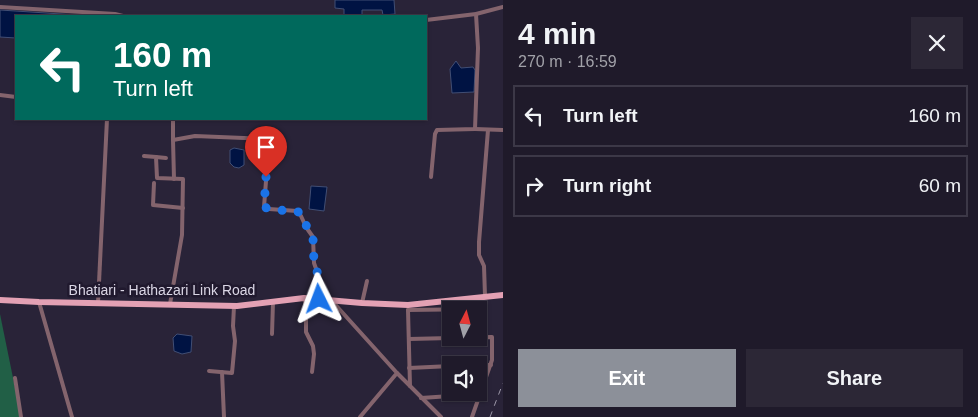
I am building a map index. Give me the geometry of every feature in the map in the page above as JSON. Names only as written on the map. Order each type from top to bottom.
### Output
[{"type":"main road","name":"Bhatiari - Hathazari Link Road","points":[[0,298],[40,302],[234,306],[304,298],[408,308],[484,296],[503,295]]},
{"type":"street","points":[[0,7],[119,15]]},
{"type":"street","points":[[427,20],[476,14],[503,7]]},
{"type":"street","points":[[475,129],[478,48],[476,14]]},
{"type":"street","points":[[0,94],[15,97]]},
{"type":"street","points":[[98,303],[107,120]]},
{"type":"street","points":[[173,120],[174,179]]},
{"type":"street","points":[[431,177],[434,134],[437,130],[503,130]]},
{"type":"street","points":[[484,296],[484,266],[480,255],[479,242],[488,130]]},
{"type":"street","points":[[173,140],[195,136],[267,139],[269,142],[264,207],[297,211],[302,216],[313,238],[314,263],[319,277],[319,299]]},
{"type":"street","points":[[144,156],[166,158]]},
{"type":"street","points":[[156,157],[157,178],[183,179],[182,235],[170,304]]},
{"type":"street","points":[[154,183],[153,205],[183,208]]},
{"type":"street","points":[[362,303],[366,281]]},
{"type":"street","points":[[304,298],[306,306],[306,332],[313,346],[314,354],[312,372]]},
{"type":"street","points":[[332,301],[397,374],[441,417]]},
{"type":"street","points":[[40,302],[72,417]]},
{"type":"street","points":[[272,334],[273,302]]},
{"type":"street","points":[[208,371],[232,373],[235,341],[233,326],[234,306]]},
{"type":"street","points":[[410,386],[408,308],[442,308]]},
{"type":"street","points":[[487,376],[492,360],[492,337],[488,337]]},
{"type":"street","points":[[408,339],[442,338]]},
{"type":"street","points":[[409,368],[442,366]]},
{"type":"street","points":[[222,372],[224,417]]},
{"type":"street","points":[[360,417],[397,374]]},
{"type":"street","points":[[15,378],[21,417]]},
{"type":"street","points":[[421,398],[442,397]]},
{"type":"street","points":[[472,417],[478,401]]},
{"type":"green space","points":[[0,314],[21,417],[0,417]]},
{"type":"water","points":[[335,0],[394,0],[395,14],[383,15],[382,10],[362,10],[362,15],[344,15],[344,9],[335,8]]},
{"type":"water","points":[[0,10],[77,15],[15,15],[15,38],[0,37]]},
{"type":"water","points":[[456,61],[461,68],[473,67],[475,70],[474,92],[452,93],[450,69]]},
{"type":"water","points":[[234,148],[244,150],[244,165],[239,168],[234,167],[230,163],[230,150]]},
{"type":"water","points":[[311,186],[327,187],[324,211],[309,209]]},
{"type":"water","points":[[177,334],[192,336],[191,352],[182,354],[174,351],[173,338]]},
{"type":"railway","points":[[490,417],[503,383]]},
{"type":"route","points":[[266,177],[264,207],[299,212],[313,238],[314,263],[319,277],[319,299]]}]
